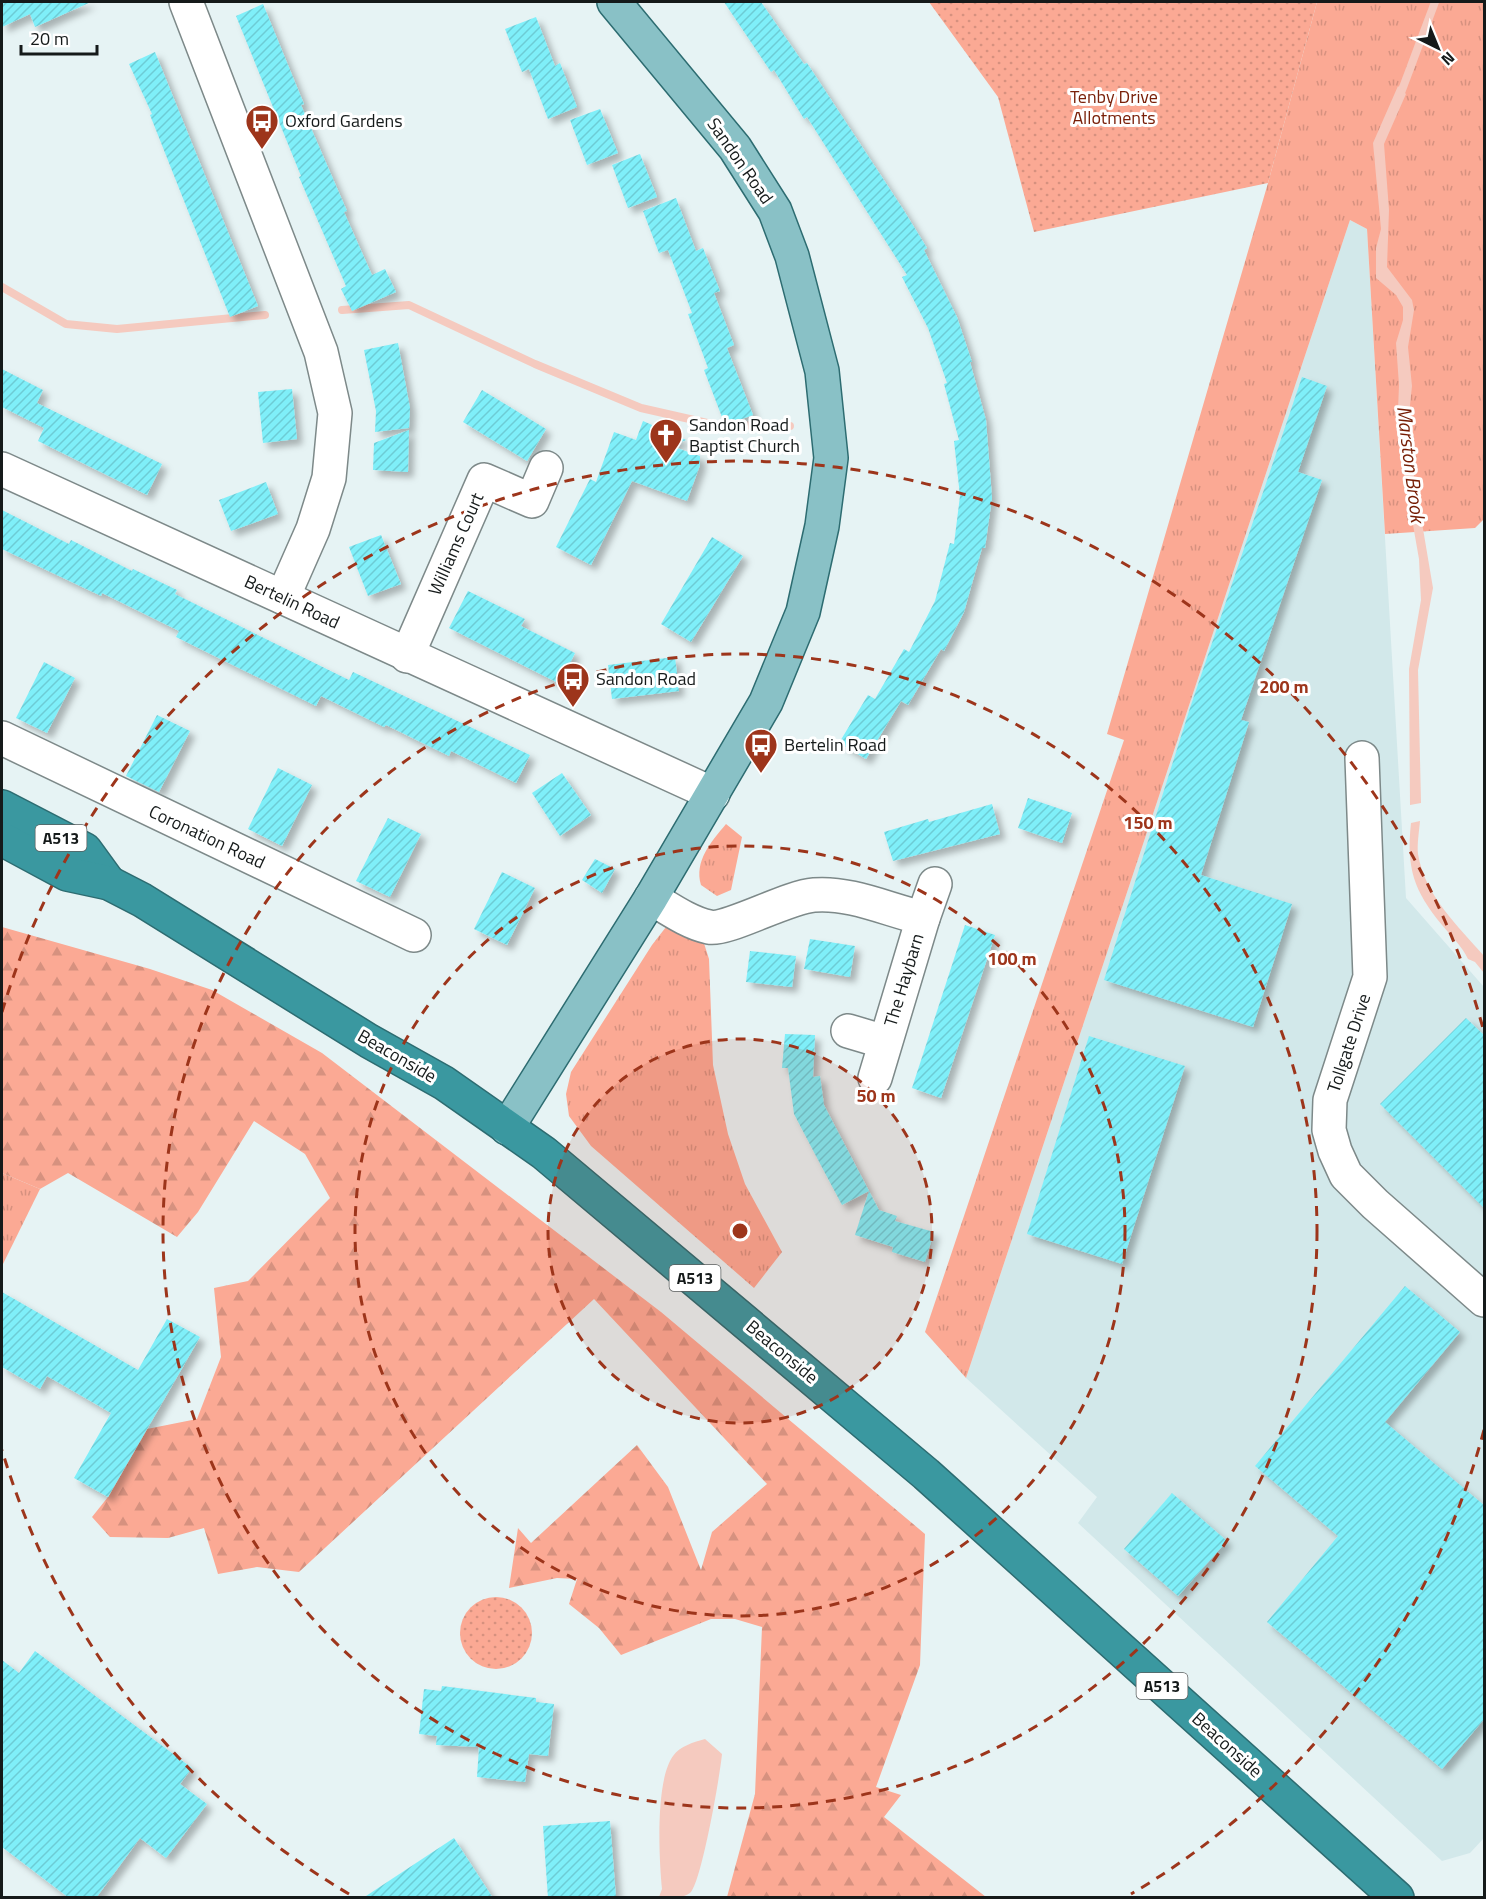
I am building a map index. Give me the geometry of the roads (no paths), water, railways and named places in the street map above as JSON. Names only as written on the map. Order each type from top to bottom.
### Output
[{"type":"highway","name":"Beaconside","points":[[2,807],[85,850],[109,883]]},
{"type":"highway","name":"Beaconside","points":[[2,839],[67,874],[109,883],[369,1041],[444,1083],[594,1193],[926,1474],[1397,1898]]},
{"type":"main road","name":"Sandon Road","points":[[507,1128],[651,898],[766,702],[803,612],[822,526],[831,453],[822,371],[792,256],[775,211],[735,148],[614,2]]},
{"type":"street","points":[[186,2],[321,352],[335,413],[329,478],[314,529],[283,597]]},
{"type":"street","name":"Williams Court","points":[[407,656],[484,480],[532,501],[546,468]]},
{"type":"street","name":"Bertelin Road","points":[[2,469],[713,794]]},
{"type":"street","name":"Coronation Road","points":[[2,738],[414,935]]},
{"type":"street","name":"Tollgate Drive","points":[[1362,758],[1370,977],[1330,1100],[1329,1130],[1335,1151],[1346,1175],[1375,1204],[1485,1300]]},
{"type":"street","name":"The Haybarn","points":[[875,1078],[935,884]]},
{"type":"street","name":"The Haybarn","points":[[651,898],[710,928],[723,926],[772,905],[814,895],[859,899],[923,918]]},
{"type":"street","name":"The Haybarn","points":[[848,1031],[885,1042]]},
{"type":"water","points":[[1398,86],[1406,94],[1384,144],[1389,210],[1387,267],[1412,300],[1414,310],[1408,347],[1412,386],[1407,434],[1433,588],[1418,670],[1421,803],[1410,805],[1409,669],[1421,600],[1419,559],[1397,434],[1399,385],[1396,343],[1403,320],[1403,307],[1396,295],[1376,278],[1376,248],[1381,229],[1373,143]]},
{"type":"water","points":[[1420,821],[1418,854],[1422,869],[1444,910],[1484,956],[1484,973],[1475,962],[1468,959],[1460,945],[1432,913],[1419,890],[1411,866],[1410,839],[1411,823]]},
{"type":"water","points":[[705,1739],[722,1754],[700,1868],[691,1892],[684,1896],[659,1897],[662,1889],[659,1840],[661,1801],[667,1768],[679,1750]]},
{"type":"waterway","name":"Marston Brook","points":[[1399,98],[1435,2]]},
{"type":"waterway","points":[[2,287],[66,324],[117,329],[265,315]]},
{"type":"waterway","points":[[342,310],[409,305],[535,364],[641,408],[716,425],[790,426]]},
{"type":"place","name":"Oxford Gardens","points":[[262,150]]},
{"type":"place","name":"Sandon Road Baptist Church","points":[[666,464]]},
{"type":"place","name":"Sandon Road","points":[[573,708]]},
{"type":"place","name":"Bertelin Road","points":[[761,774]]},
{"type":"park label","name":"Tenby Drive Allotments","points":[[1114,107]]}]
